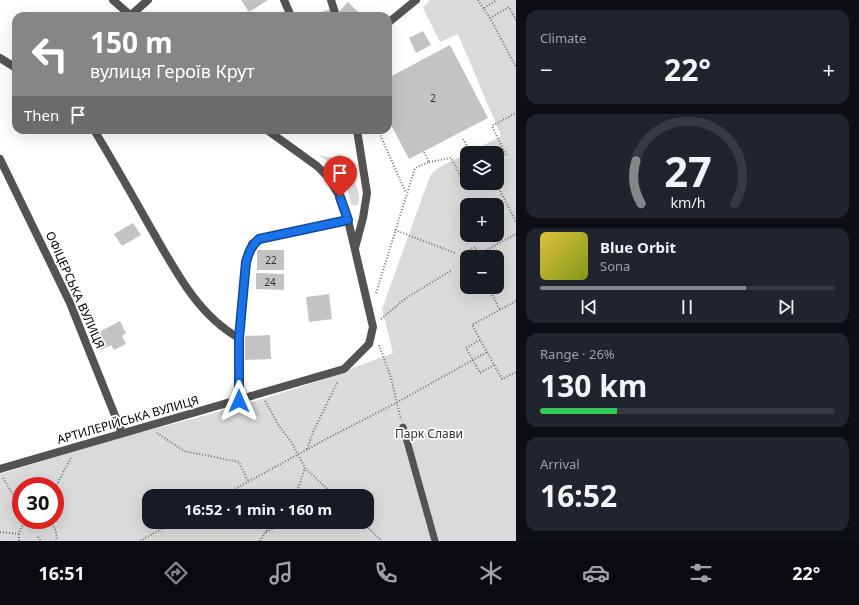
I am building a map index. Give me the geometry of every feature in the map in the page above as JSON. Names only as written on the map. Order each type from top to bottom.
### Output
[{"type":"street","points":[[113,0],[126,12]]},
{"type":"street","points":[[135,12],[148,0]]},
{"type":"street","points":[[284,0],[289,12]]},
{"type":"street","points":[[331,0],[335,12]]},
{"type":"street","points":[[392,21],[416,0]]},
{"type":"street","points":[[0,58],[12,66]]},
{"type":"street","points":[[96,134],[193,297],[216,321],[239,338]]},
{"type":"street","points":[[273,134],[317,166],[327,176],[340,197],[348,220],[373,327]]},
{"type":"street","points":[[355,251],[367,193],[358,134]]},
{"type":"street","name":"ОФІЦЕРСЬКА ВУЛИЦЯ","points":[[0,159],[70,303],[122,433]]},
{"type":"street","points":[[239,401],[239,338],[246,262],[252,244],[259,239],[348,220]]},
{"type":"street","name":"АРТИЛЕРІЙСЬКА ВУЛИЦЯ","points":[[0,471],[122,433],[239,401],[344,369],[369,344],[373,327]]},
{"type":"lane","points":[[403,427],[434,541]]},
{"type":"path","points":[[478,0],[490,18],[516,67]]},
{"type":"path","points":[[484,8],[497,0]]},
{"type":"path","points":[[490,18],[509,7],[516,20]]},
{"type":"path","points":[[506,155],[492,126],[516,113]]},
{"type":"path","points":[[380,134],[406,194]]},
{"type":"path","points":[[464,138],[468,146]]},
{"type":"path","points":[[424,152],[429,162]]},
{"type":"path","points":[[370,311],[415,168],[429,162],[451,158],[460,175]]},
{"type":"path","points":[[500,190],[516,222]]},
{"type":"path","points":[[395,230],[454,253]]},
{"type":"path","points":[[486,250],[516,234]]},
{"type":"path","points":[[403,427],[391,378],[373,327],[406,298],[452,270]]},
{"type":"path","points":[[492,294],[500,310]]},
{"type":"path","points":[[516,301],[472,325],[502,380],[516,372]]},
{"type":"path","points":[[480,340],[466,348],[480,373],[494,365]]},
{"type":"path","points":[[234,489],[396,403],[487,352]]},
{"type":"path","points":[[307,450],[344,369]]},
{"type":"path","points":[[262,394],[279,426],[298,454],[305,468],[328,489]]},
{"type":"path","points":[[148,427],[184,451],[239,462],[248,481]]},
{"type":"path","points":[[61,477],[77,447]]},
{"type":"path","points":[[298,489],[305,468]]},
{"type":"path","points":[[0,471],[12,492]]},
{"type":"path","points":[[19,541],[21,529]]},
{"type":"path","points":[[55,529],[56,541]]},
{"type":"path","points":[[140,541],[161,529]]},
{"type":"path","points":[[260,541],[268,529]]},
{"type":"path","points":[[266,532],[272,529]]},
{"type":"path","points":[[369,529],[382,541]]},
{"type":"path","points":[[0,532],[19,534]]},
{"type":"path","points":[[38,537],[41,541]]},
{"type":"green space","name":"Парк Слави","points":[[430,0],[516,0],[516,541],[0,541],[0,474],[123,437],[233,408],[310,384],[393,353],[382,309],[430,176],[437,169],[460,157],[460,190],[504,190],[504,146],[482,146],[501,136],[458,34],[440,42],[423,8]]},
{"type":"green space","points":[[340,154],[357,186],[359,194],[358,205],[354,206],[351,204],[346,182],[329,163],[319,155],[333,158]]},
{"type":"building","points":[[241,0],[268,0],[249,12]]},
{"type":"building","points":[[348,2],[358,12],[339,12]]},
{"type":"building","points":[[331,9],[332,12],[321,12]]},
{"type":"building","points":[[423,31],[431,45],[416,53],[409,38]]},
{"type":"building","points":[[450,45],[488,118],[409,159],[392,127],[392,76]]},
{"type":"building","points":[[133,223],[141,235],[122,246],[114,234]]},
{"type":"building","points":[[257,250],[284,250],[284,270],[257,270]]},
{"type":"building","points":[[256,273],[284,274],[284,290],[256,289]]},
{"type":"building","points":[[329,294],[332,319],[309,322],[306,297]]},
{"type":"building","points":[[120,321],[126,333],[122,336],[126,344],[114,350],[111,345],[101,350],[93,335]]},
{"type":"building","points":[[270,335],[271,359],[245,360],[245,336]]},
{"type":"route","points":[[239,401],[239,338],[246,262],[252,244],[259,239],[348,220],[340,197]]}]
